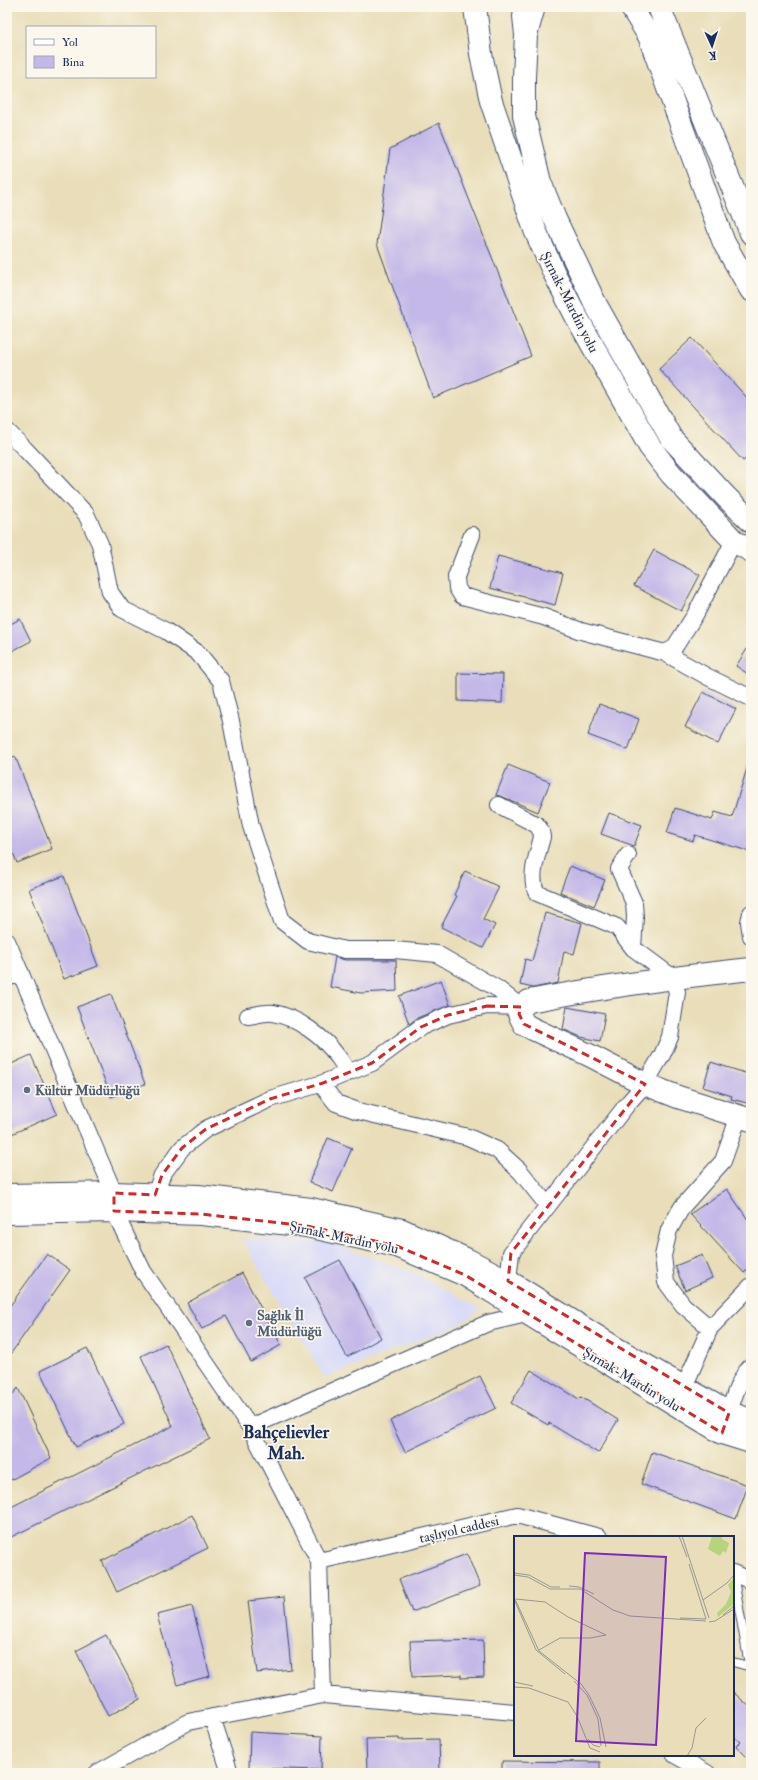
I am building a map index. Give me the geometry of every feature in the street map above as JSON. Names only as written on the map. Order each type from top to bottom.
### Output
[{"type":"main road","name":"Şırnak-Mardin yolu","points":[[475,7],[481,54],[491,101],[535,230],[554,273],[580,323],[650,447],[671,474],[743,546]]},
{"type":"main road","name":"Şırnak-Mardin yolu","points":[[523,7],[526,36],[524,116],[540,182],[555,219],[596,305],[671,438],[727,498],[751,521]]},
{"type":"main road","points":[[526,36],[534,7]]},
{"type":"main road","points":[[631,7],[649,36],[724,243],[751,290]]},
{"type":"main road","points":[[660,7],[751,233]]},
{"type":"main road","points":[[745,1118],[678,1097],[645,1084],[524,1024],[519,1014],[521,1007],[528,1001],[672,977],[751,969]]},
{"type":"main road","name":"Şırnak-Mardin yolu","points":[[7,1195],[114,1202],[306,1226],[396,1246],[465,1275],[526,1314],[725,1423],[751,1420]]},
{"type":"main road","name":"Şırnak-Mardin yolu","points":[[7,1213],[114,1202],[155,1195],[198,1196],[311,1209],[402,1230],[468,1260],[508,1282],[617,1349],[684,1387],[725,1423],[751,1442]]},
{"type":"street","points":[[7,431],[86,514],[100,544],[110,592],[122,608],[166,631],[198,653],[221,681],[231,721],[251,826],[282,921],[308,941],[345,950],[395,950],[436,954],[498,989],[521,1007]]},
{"type":"street","points":[[472,535],[456,577],[457,588],[462,596],[544,617],[581,631],[665,653],[708,677],[751,698]]},
{"type":"street","points":[[665,653],[674,648],[743,546]]},
{"type":"street","points":[[499,805],[537,825],[541,831],[542,837],[533,877],[533,886],[537,893],[617,927],[633,948],[672,977],[677,992],[670,1037],[662,1055],[645,1084],[629,1102],[511,1253],[508,1282]]},
{"type":"street","points":[[628,854],[619,869],[634,903],[635,917],[633,948]]},
{"type":"street","points":[[751,913],[751,936]]},
{"type":"street","points":[[7,941],[14,975],[143,1271],[250,1427],[319,1561],[323,1695]]},
{"type":"street","points":[[155,1195],[162,1175],[182,1148],[206,1129],[270,1098],[323,1083],[372,1063],[421,1027],[448,1015],[487,1006],[521,1007]]},
{"type":"street","points":[[248,1016],[271,1013],[281,1015],[298,1023],[322,1039],[338,1057],[348,1073]]},
{"type":"street","points":[[323,1083],[324,1088],[336,1103],[358,1110],[468,1137],[497,1150],[520,1171],[548,1206]]},
{"type":"street","points":[[710,1328],[683,1305],[666,1282],[663,1256],[669,1230],[682,1207],[722,1161],[745,1118]]},
{"type":"street","points":[[684,1387],[710,1328],[751,1286]]},
{"type":"street","points":[[250,1427],[488,1323],[526,1314]]},
{"type":"street","points":[[725,1423],[738,1386],[746,1370],[751,1366]]},
{"type":"street","name":"taşlıyol caddesi","points":[[319,1561],[517,1515],[595,1536]]},
{"type":"street","points":[[734,1574],[751,1581]]},
{"type":"street","points":[[97,1773],[188,1722],[323,1695],[514,1712]]},
{"type":"street","points":[[212,1717],[230,1773]]},
{"type":"street","points":[[677,1756],[707,1773]]},
{"type":"lane","points":[[734,1579],[750,1666],[734,1662]]},
{"type":"highlighted area","points":[[487,1006],[521,1007],[519,1014],[524,1024],[645,1084],[511,1253],[508,1281],[729,1413],[722,1433],[465,1275],[397,1246],[307,1226],[201,1214],[114,1211],[114,1193],[155,1195],[162,1175],[182,1148],[206,1129],[270,1099],[323,1083],[372,1063],[421,1027],[448,1015]]},
{"type":"shaded area","points":[[241,1238],[328,1242],[413,1272],[481,1309],[460,1324],[325,1378]]},
{"type":"building","points":[[439,123],[531,356],[433,398],[377,244],[390,149]]},
{"type":"building","points":[[692,338],[751,402],[751,454],[743,461],[659,369]]},
{"type":"building","points":[[654,550],[700,575],[681,611],[634,586]]},
{"type":"building","points":[[498,556],[563,573],[555,605],[490,588]]},
{"type":"building","points":[[20,619],[31,641],[12,651],[7,641],[7,626]]},
{"type":"building","points":[[751,643],[751,676],[736,666]]},
{"type":"building","points":[[458,673],[503,674],[502,703],[458,701]]},
{"type":"building","points":[[703,692],[736,709],[718,744],[685,727]]},
{"type":"building","points":[[599,704],[639,719],[628,750],[588,735]]},
{"type":"building","points":[[15,756],[52,849],[17,863],[7,837],[7,760]]},
{"type":"building","points":[[508,765],[550,782],[538,812],[496,795]]},
{"type":"building","points":[[748,765],[751,765],[751,852],[695,835],[693,841],[667,833],[675,808],[712,820],[715,812],[732,817]]},
{"type":"building","points":[[609,813],[642,825],[634,846],[601,834]]},
{"type":"building","points":[[570,866],[605,880],[594,906],[560,892]]},
{"type":"building","points":[[465,871],[499,887],[483,919],[495,925],[483,948],[441,927],[457,896],[454,895]]},
{"type":"building","points":[[64,876],[98,966],[64,979],[29,889]]},
{"type":"building","points":[[545,913],[582,923],[574,954],[564,951],[558,983],[533,988],[520,985],[525,959],[532,961]]},
{"type":"building","points":[[335,957],[345,960],[396,960],[397,991],[361,993],[330,987]]},
{"type":"building","points":[[441,980],[450,1005],[417,1018],[409,1024],[399,996]]},
{"type":"building","points":[[111,994],[145,1084],[111,1097],[77,1007]]},
{"type":"building","points":[[567,1007],[605,1014],[600,1041],[581,1037],[563,1029]]},
{"type":"building","name":"Kültür Müdürlüğü","points":[[31,1055],[57,1114],[7,1136],[7,1066]]},
{"type":"building","points":[[711,1062],[751,1075],[751,1104],[731,1099],[732,1096],[703,1087]]},
{"type":"building","points":[[328,1138],[352,1148],[333,1192],[309,1182]]},
{"type":"building","points":[[727,1189],[751,1224],[751,1267],[744,1273],[690,1214]]},
{"type":"building","points":[[47,1254],[70,1270],[7,1359],[7,1310]]},
{"type":"building","points":[[702,1255],[712,1278],[685,1290],[675,1266]]},
{"type":"building","points":[[340,1260],[381,1338],[347,1357],[305,1278]]},
{"type":"building","name":"Sağlık İl Müdürlüğü","points":[[242,1273],[281,1345],[251,1362],[226,1316],[202,1329],[187,1303]]},
{"type":"building","points":[[166,1344],[210,1439],[7,1539],[7,1509],[173,1426],[141,1356]]},
{"type":"building","points":[[87,1348],[124,1424],[76,1447],[40,1371]]},
{"type":"building","points":[[531,1370],[579,1399],[581,1397],[618,1420],[598,1453],[549,1423],[548,1425],[511,1403]]},
{"type":"building","points":[[480,1376],[496,1408],[405,1452],[390,1421]]},
{"type":"building","points":[[18,1388],[51,1458],[7,1482],[7,1401]]},
{"type":"building","points":[[652,1452],[748,1485],[736,1519],[641,1484]]},
{"type":"building","points":[[192,1515],[208,1548],[117,1592],[102,1561]]},
{"type":"building","points":[[467,1554],[480,1586],[412,1612],[399,1579]]},
{"type":"building","points":[[284,1597],[291,1669],[257,1673],[248,1601]]},
{"type":"building","points":[[192,1606],[210,1676],[177,1685],[157,1615]]},
{"type":"building","points":[[106,1635],[140,1699],[108,1716],[76,1651]]},
{"type":"building","points":[[483,1640],[484,1677],[461,1678],[461,1675],[412,1677],[410,1641]]},
{"type":"building","points":[[734,1693],[751,1708],[751,1761],[736,1746],[740,1742],[734,1737]]},
{"type":"building","points":[[250,1732],[322,1736],[321,1770],[249,1768]]},
{"type":"building","points":[[399,1738],[399,1740],[439,1739],[440,1773],[367,1773],[366,1739]]},
{"type":"building","points":[[502,1761],[600,1762],[600,1773],[502,1773]]},
{"type":"place","name":"Kültür Müdürlüğü","points":[[27,1090]]},
{"type":"place","name":"Sağlık İl Müdürlüğü","points":[[249,1323]]},
{"type":"district","name":"Bahçelievler Mah.","points":[[286,1442]]}]
